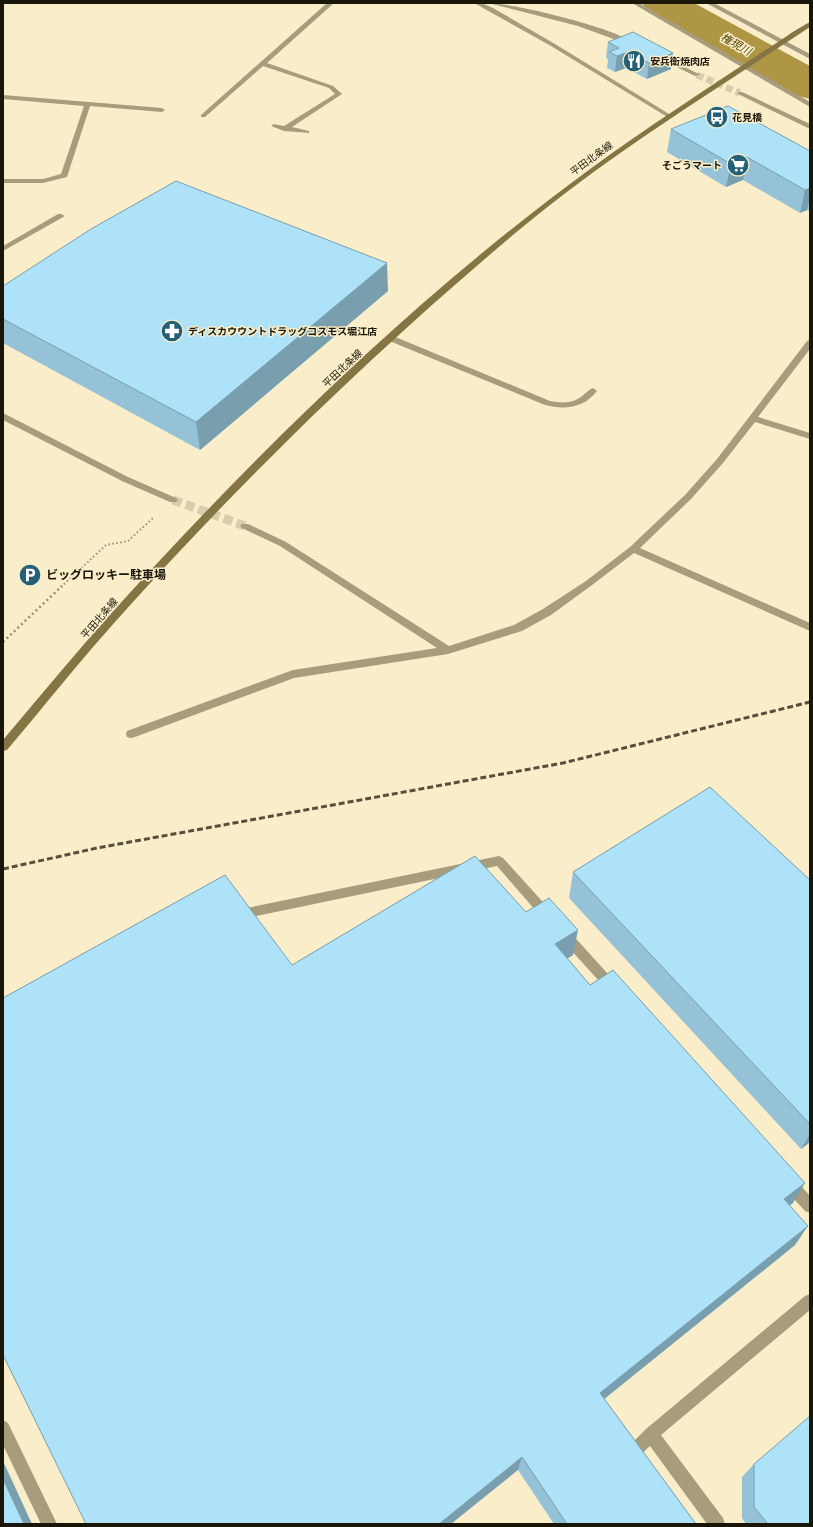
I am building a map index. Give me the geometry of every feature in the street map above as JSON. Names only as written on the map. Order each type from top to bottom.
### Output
[{"type":"main road","name":"平田北条線","points":[[3,747],[119,611],[222,501],[295,427],[390,338],[518,227],[630,144],[810,24]]},
{"type":"street","points":[[203,116],[332,3]]},
{"type":"street","points":[[477,3],[491,9],[525,29],[671,118]]},
{"type":"street","points":[[491,3],[525,10],[589,28],[640,48]]},
{"type":"street","points":[[635,3],[747,65],[810,105]]},
{"type":"street","points":[[709,3],[810,57]]},
{"type":"street","points":[[654,55],[697,75]]},
{"type":"street","points":[[262,64],[330,88],[339,94],[284,129]]},
{"type":"street","points":[[740,93],[810,127]]},
{"type":"street","points":[[3,97],[162,110]]},
{"type":"street","points":[[3,180],[43,181],[64,175],[88,103]]},
{"type":"street","points":[[274,126],[307,132]]},
{"type":"street","points":[[3,249],[61,216]]},
{"type":"street","points":[[390,338],[548,403],[563,406],[579,403],[593,391]]},
{"type":"street","points":[[131,734],[293,674],[448,650],[518,628],[547,612],[634,549],[688,497],[720,461],[810,343]]},
{"type":"street","points":[[3,416],[125,479],[173,500]]},
{"type":"street","points":[[752,418],[810,436]]},
{"type":"street","points":[[245,526],[283,544],[448,650]]},
{"type":"street","points":[[634,549],[810,628]]},
{"type":"street","points":[[252,912],[499,861],[620,996]]},
{"type":"street","points":[[778,1171],[810,1206]]},
{"type":"street","points":[[617,1468],[651,1434],[810,1301]]},
{"type":"street","points":[[3,1428],[49,1524]]},
{"type":"street","points":[[651,1434],[717,1524]]},
{"type":"path","points":[[3,642],[106,545],[128,541],[153,518]]},
{"type":"building","points":[[633,32],[673,53],[649,63],[628,52],[617,56],[609,52],[619,48],[608,42]]},
{"type":"building","points":[[728,106],[810,151],[810,188],[805,190],[747,157],[731,164],[671,129]]},
{"type":"building","name":"ディスカウウントドラッグコスモス堀江店","points":[[176,181],[387,263],[196,422],[3,319],[3,286],[91,229]]},
{"type":"building","points":[[710,787],[810,880],[810,1124],[573,872]]},
{"type":"building","points":[[475,856],[526,912],[549,898],[578,930],[555,944],[590,985],[613,970],[805,1183],[784,1199],[808,1226],[600,1393],[696,1524],[567,1524],[522,1457],[439,1524],[86,1524],[3,1355],[3,998],[225,875],[292,965]]},
{"type":"building","points":[[810,1416],[810,1524],[768,1524],[754,1507],[754,1464]]},
{"type":"building","points":[[3,1479],[24,1524],[3,1524]]},
{"type":"waterway","name":"権現川","points":[[663,3],[810,85]]},
{"type":"tunnel","points":[[697,75],[740,93]]},
{"type":"tunnel","points":[[173,500],[245,526]]},
{"type":"railway","points":[[3,869],[97,848],[563,763],[810,702]]},
{"type":"place","name":"安兵衛焼肉店","points":[[634,61]]},
{"type":"place","name":"花見橋","points":[[717,117]]},
{"type":"place","name":"そごうマート","points":[[738,165]]},
{"type":"place","name":"ディスカウウントドラッグコスモス堀江店","points":[[172,331]]},
{"type":"place","name":"ビッグロッキー駐車場","points":[[30,575]]}]
